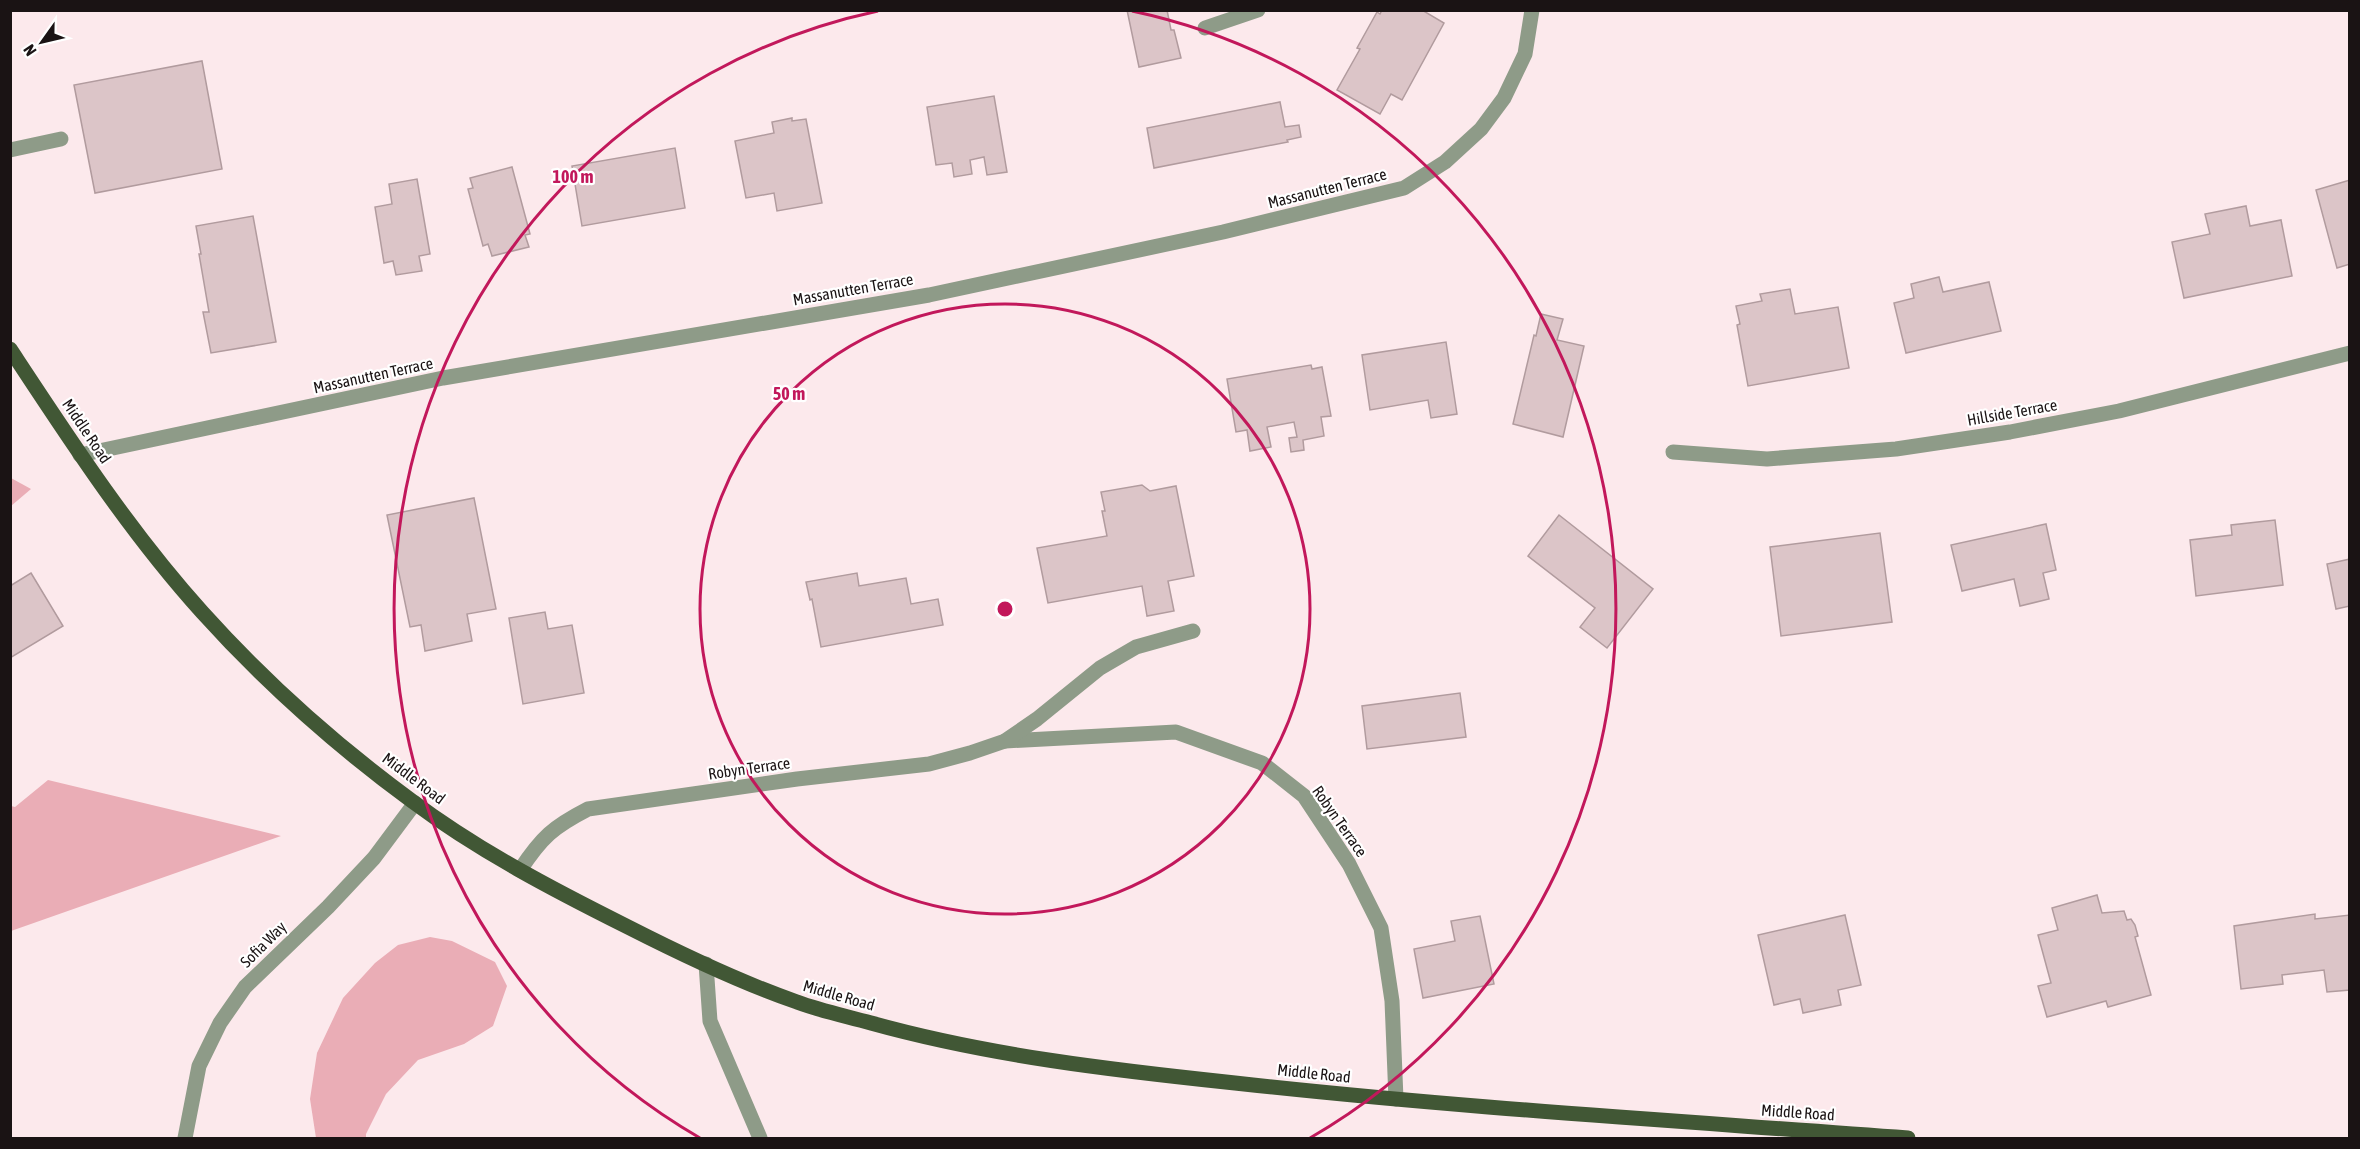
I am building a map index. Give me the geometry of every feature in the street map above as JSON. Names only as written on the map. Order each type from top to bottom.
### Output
[{"type":"main road","name":"Middle Road","points":[[10,348],[80,455],[147,547],[202,613],[268,680],[359,760],[415,803],[520,870],[578,902],[706,964],[801,1004],[951,1044],[1084,1066],[1395,1099],[1908,1138]]},
{"type":"street","points":[[1205,28],[1258,10]]},
{"type":"street","name":"Massanutten Terrace","points":[[80,455],[444,378],[929,295],[1223,232],[1404,188],[1445,162],[1481,129],[1504,98],[1525,54],[1532,10]]},
{"type":"street","points":[[10,150],[61,139]]},
{"type":"street","name":"Hillside Terrace","points":[[1673,452],[1767,459],[1896,449],[2010,432],[2119,411],[2349,353]]},
{"type":"street","name":"Robyn Terrace","points":[[520,870],[535,847],[558,825],[588,809],[797,779],[929,764],[1005,741],[1037,719],[1100,668],[1127,652],[1193,631]]},
{"type":"street","name":"Robyn Terrace","points":[[1005,741],[1176,732],[1262,763],[1304,796],[1349,864],[1381,928],[1392,1001],[1395,1099]]},
{"type":"street","name":"Sofia Way","points":[[185,1138],[199,1066],[220,1023],[245,987],[328,907],[374,858],[415,803]]},
{"type":"street","points":[[706,964],[710,1021],[760,1138]]},
{"type":"shaded area","points":[[11,478],[31,489],[10,506]]},
{"type":"shaded area","points":[[48,780],[281,836],[11,931],[11,806],[15,807]]},
{"type":"shaded area","points":[[430,937],[452,941],[495,962],[507,986],[493,1026],[464,1044],[418,1060],[386,1094],[366,1138],[316,1138],[310,1099],[317,1053],[343,998],[375,963],[398,945]]},
{"type":"building","points":[[1127,10],[1167,10],[1181,58],[1139,67]]},
{"type":"building","points":[[1382,10],[1422,10],[1444,23],[1402,100],[1391,94],[1380,114],[1337,90],[1377,12],[1380,14]]},
{"type":"building","points":[[202,61],[222,169],[95,193],[74,85]]},
{"type":"building","points":[[994,96],[1007,172],[987,175],[984,157],[970,160],[972,174],[954,177],[952,163],[936,165],[927,107]]},
{"type":"building","points":[[1280,102],[1285,127],[1299,125],[1301,137],[1287,140],[1288,142],[1154,168],[1147,128]]},
{"type":"building","points":[[792,118],[792,121],[806,119],[822,203],[777,211],[774,193],[746,198],[735,141],[774,133],[772,122]]},
{"type":"building","points":[[675,148],[685,208],[582,226],[572,166]]},
{"type":"building","points":[[512,167],[530,234],[525,235],[529,247],[492,256],[488,244],[483,246],[468,189],[473,188],[470,178]]},
{"type":"building","points":[[417,179],[430,254],[419,256],[422,271],[396,275],[393,261],[384,263],[375,207],[392,204],[389,184]]},
{"type":"building","points":[[2350,180],[2350,264],[2337,268],[2316,190]]},
{"type":"building","points":[[2246,206],[2250,226],[2281,220],[2292,276],[2184,298],[2172,242],[2210,234],[2205,214]]},
{"type":"building","points":[[253,216],[276,342],[211,353],[203,312],[209,312],[196,226]]},
{"type":"building","points":[[1939,277],[1943,292],[1989,282],[2001,331],[1906,353],[1894,303],[1914,298],[1911,284]]},
{"type":"building","points":[[1790,289],[1795,314],[1838,307],[1849,368],[1748,386],[1737,325],[1740,324],[1736,306],[1762,301],[1760,294]]},
{"type":"building","points":[[1541,314],[1563,319],[1557,340],[1584,346],[1563,437],[1513,424]]},
{"type":"building","points":[[1446,342],[1457,414],[1431,418],[1428,400],[1370,410],[1362,355]]},
{"type":"building","points":[[1311,365],[1312,369],[1322,367],[1331,416],[1321,417],[1324,436],[1303,440],[1304,450],[1291,452],[1289,438],[1297,437],[1294,422],[1267,427],[1271,447],[1250,451],[1247,430],[1236,432],[1227,379]]},
{"type":"building","points":[[1142,485],[1150,491],[1176,486],[1194,576],[1168,581],[1174,611],[1147,616],[1142,586],[1048,603],[1037,548],[1107,536],[1101,492]]},
{"type":"building","points":[[474,498],[496,609],[467,614],[472,641],[425,651],[421,625],[410,627],[387,515]]},
{"type":"building","points":[[1559,515],[1653,589],[1607,648],[1580,627],[1595,608],[1528,556]]},
{"type":"building","points":[[2275,520],[2283,585],[2196,596],[2190,540],[2232,535],[2231,525]]},
{"type":"building","points":[[2046,524],[2056,570],[2043,573],[2049,599],[2020,606],[2014,579],[1962,591],[1951,545]]},
{"type":"building","points":[[1880,533],[1892,622],[1781,636],[1770,547]]},
{"type":"building","points":[[2350,559],[2350,606],[2336,609],[2327,564]]},
{"type":"building","points":[[31,573],[63,626],[10,658],[10,586]]},
{"type":"building","points":[[857,573],[859,586],[906,578],[911,604],[938,599],[943,625],[821,647],[812,599],[810,600],[806,582]]},
{"type":"building","points":[[545,612],[548,629],[572,625],[584,693],[523,704],[509,618]]},
{"type":"building","points":[[1460,693],[1466,737],[1367,749],[1362,706]]},
{"type":"building","points":[[2097,895],[2102,913],[2124,911],[2127,920],[2131,919],[2135,925],[2138,936],[2135,937],[2151,995],[2108,1007],[2106,1001],[2047,1017],[2038,986],[2051,983],[2038,935],[2058,930],[2052,908]]},
{"type":"building","points":[[2315,914],[2315,919],[2350,915],[2350,990],[2327,992],[2324,970],[2282,975],[2283,984],[2241,989],[2234,926]]},
{"type":"building","points":[[1845,915],[1861,985],[1838,990],[1841,1005],[1803,1013],[1800,999],[1774,1005],[1758,935]]},
{"type":"building","points":[[1480,916],[1494,984],[1423,998],[1414,949],[1455,941],[1451,921]]}]
